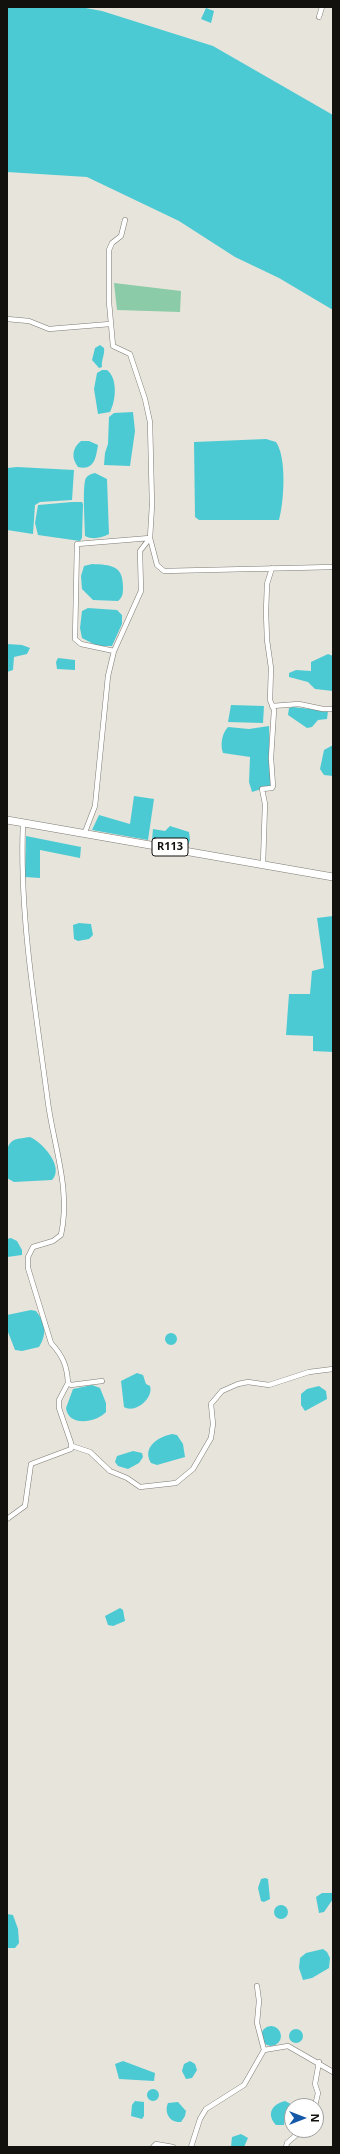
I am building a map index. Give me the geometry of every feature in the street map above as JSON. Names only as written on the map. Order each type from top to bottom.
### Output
[{"type":"main road","name":"R113","points":[[7,820],[85,832],[333,877]]},
{"type":"street","points":[[320,17],[322,7]]},
{"type":"street","points":[[125,220],[120,239],[112,243],[108,250],[110,324],[113,346],[130,354],[145,399],[150,422],[152,505],[150,538],[157,565],[164,570],[333,567]]},
{"type":"street","points":[[7,319],[29,321],[49,328],[110,324]]},
{"type":"street","points":[[114,651],[81,644],[75,639],[76,544],[150,538]]},
{"type":"street","points":[[85,832],[95,806],[99,755],[103,735],[105,690],[114,651],[141,591],[140,551],[150,538]]},
{"type":"street","points":[[263,864],[265,804],[262,790],[273,786],[271,758],[274,718],[270,700],[271,668],[267,640],[266,612],[267,584],[272,568]]},
{"type":"street","points":[[272,706],[299,704],[323,709],[333,709]]},
{"type":"street","points":[[23,823],[24,895],[36,1010],[50,1116],[60,1161],[65,1202],[65,1216],[61,1235],[53,1241],[33,1247],[27,1261],[37,1300],[47,1324],[51,1344],[60,1352],[64,1360],[68,1383],[59,1400],[60,1408],[72,1446]]},
{"type":"street","points":[[72,1446],[90,1452],[110,1471],[127,1478],[140,1486],[176,1483],[186,1477],[193,1469],[211,1438],[213,1424],[211,1404],[222,1391],[243,1383],[268,1385],[309,1372],[333,1369]]},
{"type":"street","points":[[68,1383],[71,1385],[102,1381]]},
{"type":"street","points":[[7,1519],[25,1506],[31,1464],[69,1450],[72,1446]]},
{"type":"street","points":[[191,2147],[200,2119],[206,2109],[244,2085],[264,2050],[257,2023],[259,2001],[257,1986]]},
{"type":"street","points":[[264,2050],[288,2046],[319,2062],[333,2072]]},
{"type":"street","points":[[317,2098],[318,2093],[314,2084],[318,2076],[319,2062]]},
{"type":"street","points":[[286,2147],[287,2143],[293,2138]]},
{"type":"street","points":[[153,2147],[156,2144],[173,2147]]},
{"type":"green space","points":[[114,283],[181,291],[180,312],[117,310]]},
{"type":"water","points":[[7,7],[80,7],[102,11],[213,46],[333,115],[333,310],[279,278],[235,257],[179,221],[87,177],[7,172]]},
{"type":"water","points":[[206,8],[214,11],[211,23],[201,19]]},
{"type":"water","points":[[100,345],[104,348],[104,351],[102,367],[99,368],[92,360],[95,348]]},
{"type":"water","points":[[102,370],[107,370],[113,378],[115,396],[110,412],[98,414],[94,389],[97,373]]},
{"type":"water","points":[[133,412],[135,431],[130,466],[104,465],[105,453],[108,444],[109,417],[114,413]]},
{"type":"water","points":[[266,439],[276,442],[282,458],[284,480],[279,520],[199,520],[195,517],[194,442]]},
{"type":"water","points":[[81,441],[89,441],[98,445],[95,459],[91,465],[83,468],[78,467],[74,460],[74,450]]},
{"type":"water","points":[[17,467],[74,470],[72,500],[40,502],[35,505],[33,534],[7,530],[7,468]]},
{"type":"water","points":[[95,473],[107,479],[109,534],[94,538],[85,536],[84,496],[86,478]]},
{"type":"water","points":[[82,502],[83,504],[82,538],[80,541],[38,535],[35,523],[38,505]]},
{"type":"water","points":[[92,564],[110,566],[118,570],[121,574],[123,593],[118,601],[93,600],[82,589],[81,576],[84,566]]},
{"type":"water","points":[[88,608],[117,610],[122,615],[122,624],[112,646],[97,646],[82,638],[80,628],[82,611]]},
{"type":"water","points":[[7,644],[22,645],[30,648],[27,654],[14,657],[13,670],[7,672]]},
{"type":"water","points":[[328,654],[333,656],[333,691],[315,689],[308,682],[289,677],[289,673],[296,670],[311,671],[311,662]]},
{"type":"water","points":[[58,658],[75,660],[75,670],[57,669],[56,662]]},
{"type":"water","points":[[231,705],[264,706],[263,723],[228,722]]},
{"type":"water","points":[[293,707],[328,711],[327,719],[318,720],[312,727],[307,728],[288,715],[289,708]]},
{"type":"water","points":[[269,726],[271,786],[252,792],[249,782],[250,757],[223,753],[222,739],[228,727],[249,729]]},
{"type":"water","points":[[333,745],[333,776],[324,775],[320,769],[324,750]]},
{"type":"water","points":[[134,796],[154,799],[148,840],[92,830],[99,815],[130,824]]},
{"type":"water","points":[[170,826],[189,832],[190,840],[188,845],[179,846],[152,840],[153,829],[165,831]]},
{"type":"water","points":[[26,836],[81,847],[80,858],[40,850],[40,878],[25,877]]},
{"type":"water","points":[[333,916],[333,1052],[313,1051],[313,1036],[286,1035],[289,994],[310,994],[312,971],[324,968],[317,918]]},
{"type":"water","points":[[79,923],[91,924],[93,935],[89,939],[78,941],[74,939],[73,925]]},
{"type":"water","points":[[30,1137],[46,1149],[54,1162],[56,1168],[55,1175],[52,1180],[14,1182],[7,1178],[6,1157],[10,1143],[20,1138]]},
{"type":"water","points":[[11,1238],[17,1241],[22,1250],[22,1255],[7,1257],[7,1239]]},
{"type":"water","points":[[31,1310],[36,1311],[42,1320],[44,1333],[42,1342],[39,1347],[22,1351],[15,1350],[8,1332],[7,1315]]},
{"type":"water","points":[[171,1333],[175,1335],[177,1339],[175,1343],[171,1345],[167,1343],[165,1339],[167,1335]]},
{"type":"water","points":[[137,1373],[143,1375],[146,1384],[150,1386],[149,1395],[143,1404],[138,1407],[128,1409],[124,1407],[121,1381]]},
{"type":"water","points":[[92,1385],[100,1388],[106,1403],[106,1412],[96,1419],[89,1421],[77,1421],[68,1414],[66,1408],[73,1389]]},
{"type":"water","points":[[319,1386],[326,1391],[327,1399],[305,1411],[301,1405],[301,1394],[307,1389]]},
{"type":"water","points":[[166,1435],[177,1435],[183,1444],[185,1457],[157,1465],[151,1463],[148,1453],[152,1444]]},
{"type":"water","points":[[133,1451],[142,1453],[143,1457],[139,1463],[128,1469],[118,1466],[115,1462],[117,1456]]},
{"type":"water","points":[[120,1608],[123,1610],[125,1621],[113,1626],[108,1625],[105,1616]]},
{"type":"water","points":[[261,1879],[268,1879],[270,1899],[264,1902],[261,1901],[258,1888]]},
{"type":"water","points":[[322,1893],[333,1893],[333,1899],[324,1912],[319,1913],[316,1897]]},
{"type":"water","points":[[281,1905],[286,1907],[288,1912],[286,1917],[281,1919],[276,1917],[274,1912],[276,1907]]},
{"type":"water","points":[[7,1914],[13,1915],[18,1929],[19,1943],[15,1948],[7,1948]]},
{"type":"water","points":[[323,1949],[327,1952],[330,1958],[329,1968],[312,1978],[303,1980],[299,1968],[300,1958],[306,1953]]},
{"type":"water","points":[[271,2026],[278,2029],[281,2036],[278,2043],[271,2046],[264,2043],[261,2036],[264,2029]]},
{"type":"water","points":[[293,2029],[299,2029],[303,2033],[303,2039],[299,2043],[293,2043],[289,2039],[289,2033]]},
{"type":"water","points":[[123,2061],[155,2073],[154,2081],[119,2079],[115,2064]]},
{"type":"water","points":[[190,2061],[195,2064],[197,2070],[192,2078],[186,2079],[182,2071],[184,2064]]},
{"type":"water","points":[[155,2089],[158,2090],[158,2100],[151,2101],[148,2100],[147,2093],[148,2090]]},
{"type":"water","points":[[135,2101],[144,2102],[144,2116],[142,2119],[131,2116],[132,2105]]},
{"type":"water","points":[[284,2101],[284,2125],[276,2125],[271,2117],[271,2113],[274,2107],[280,2102]]},
{"type":"water","points":[[178,2102],[186,2111],[181,2122],[173,2121],[167,2113],[168,2103]]},
{"type":"water","points":[[241,2134],[248,2138],[244,2147],[231,2147],[232,2137]]}]
